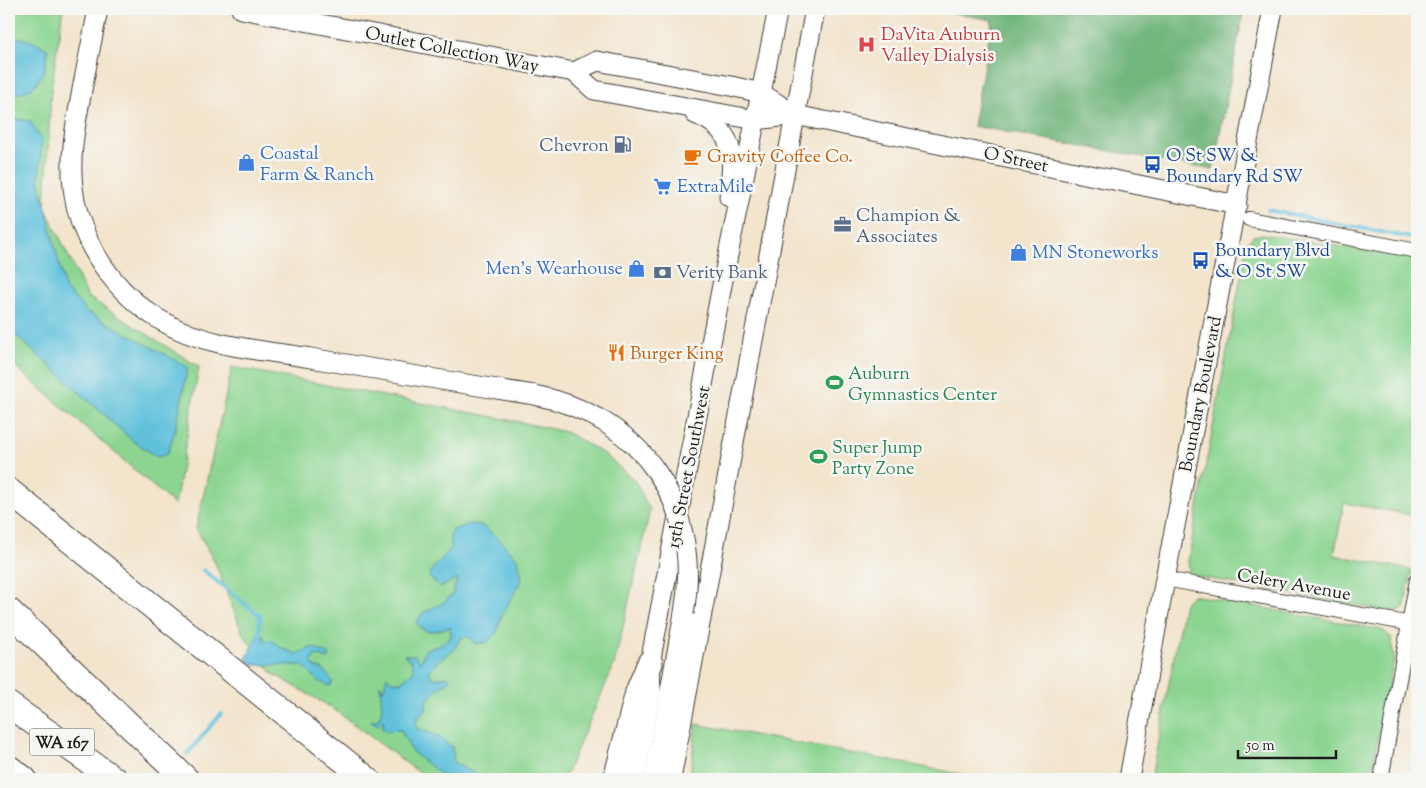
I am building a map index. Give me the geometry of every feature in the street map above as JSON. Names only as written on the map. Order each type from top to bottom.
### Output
[{"type":"highway","points":[[9,491],[367,779]]},
{"type":"highway","points":[[9,611],[186,779]]},
{"type":"highway","points":[[616,779],[638,692],[650,663]]},
{"type":"highway","name":"WA 167","points":[[9,705],[114,779]]},
{"type":"highway","points":[[283,710],[357,779]]},
{"type":"highway","points":[[9,768],[24,779]]},
{"type":"main road","points":[[98,9],[74,133],[73,188],[79,217],[94,252],[106,270],[140,307],[174,328],[230,344],[554,400],[585,411],[612,427],[637,449],[661,478],[679,516],[687,551],[689,577],[654,779]]},
{"type":"main road","name":"Outlet Collection Way","points":[[241,9],[574,72]]},
{"type":"main road","name":"15th Street Southwest","points":[[635,779],[651,690],[650,663],[722,285],[778,9]]},
{"type":"main road","points":[[671,779],[815,9]]},
{"type":"main road","name":"Boundary Boulevard","points":[[1129,779],[1165,579],[1243,212],[1273,9]]},
{"type":"main road","points":[[756,120],[594,90],[574,72],[597,61],[761,93]]},
{"type":"main road","name":"O Street","points":[[761,93],[795,115]]},
{"type":"main road","points":[[659,102],[708,120],[716,125],[731,149],[732,168],[722,285]]},
{"type":"main road","name":"O Street","points":[[756,120],[795,115],[1243,212]]},
{"type":"street","points":[[1243,212],[1417,251]]},
{"type":"street","name":"Celery Avenue","points":[[1165,579],[1413,625]]},
{"type":"street","points":[[1381,779],[1413,625],[1417,580]]},
{"type":"green space","points":[[9,9],[63,9],[51,90],[45,207],[88,297],[199,367],[175,505],[9,361]]},
{"type":"green space","points":[[932,9],[1244,9],[1213,170],[973,126],[992,20]]},
{"type":"green space","points":[[1262,234],[1417,259],[1417,516],[1344,503],[1334,555],[1412,570],[1404,608],[1399,611],[1392,612],[1194,576],[1189,571],[1188,561],[1247,244],[1253,236]]},
{"type":"green space","points":[[232,367],[566,432],[604,454],[635,481],[650,510],[614,665],[564,779],[428,779],[332,708],[272,673],[243,634],[215,563],[196,529]]},
{"type":"green space","points":[[1193,595],[1382,630],[1391,637],[1394,659],[1370,779],[1151,779],[1184,603]]},
{"type":"green space","points":[[696,724],[987,779],[690,779]]},
{"type":"water","points":[[9,35],[38,43],[48,50],[44,72],[32,89],[9,96]]},
{"type":"water","points":[[9,119],[30,121],[42,141],[39,179],[65,288],[87,312],[188,367],[176,428],[167,454],[157,457],[133,441],[9,329]]},
{"type":"water","points":[[469,524],[481,525],[498,538],[518,560],[522,579],[502,615],[496,634],[487,642],[476,644],[467,636],[460,639],[454,650],[438,661],[429,672],[433,679],[447,676],[451,680],[437,689],[427,699],[426,711],[417,718],[416,728],[436,735],[452,747],[454,763],[485,779],[447,779],[412,752],[401,730],[387,731],[382,728],[384,720],[378,725],[371,721],[379,719],[382,708],[380,684],[383,691],[387,676],[391,681],[401,682],[414,671],[411,661],[404,655],[415,655],[420,663],[426,649],[438,646],[451,637],[450,627],[436,631],[427,631],[416,623],[423,613],[443,603],[452,595],[458,578],[441,587],[429,577],[436,565],[452,547],[450,541],[451,531]]},
{"type":"water","points":[[263,634],[264,641],[270,639],[283,649],[297,654],[312,647],[330,655],[328,659],[316,655],[311,662],[315,667],[324,670],[333,682],[330,686],[318,681],[302,665],[254,665],[246,659],[257,636]]},
{"type":"waterway","points":[[1268,210],[1417,239]]},
{"type":"waterway","points":[[203,570],[260,616],[259,638]]},
{"type":"waterway","points":[[187,754],[221,714]]},
{"type":"place","name":"DaVita Auburn Valley Dialysis","points":[[867,44]]},
{"type":"place","name":"Chevron","points":[[623,145]]},
{"type":"place","name":"Gravity Coffee Co.","points":[[693,156]]},
{"type":"place","name":"Coastal Farm & Ranch","points":[[246,163]]},
{"type":"place","name":"O St SW & Boundary Rd SW","points":[[1152,165]]},
{"type":"place","name":"ExtraMile","points":[[663,186]]},
{"type":"place","name":"Champion & Associates","points":[[842,225]]},
{"type":"place","name":"MN Stoneworks","points":[[1018,252]]},
{"type":"place","name":"Boundary Blvd & O St SW","points":[[1201,260]]},
{"type":"place","name":"Men's Wearhouse","points":[[637,268]]},
{"type":"place","name":"Verity Bank","points":[[662,272]]},
{"type":"place","name":"Burger King","points":[[616,353]]},
{"type":"place","name":"Auburn Gymnastics Center","points":[[834,383]]},
{"type":"place","name":"Super Jump Party Zone","points":[[818,457]]}]
